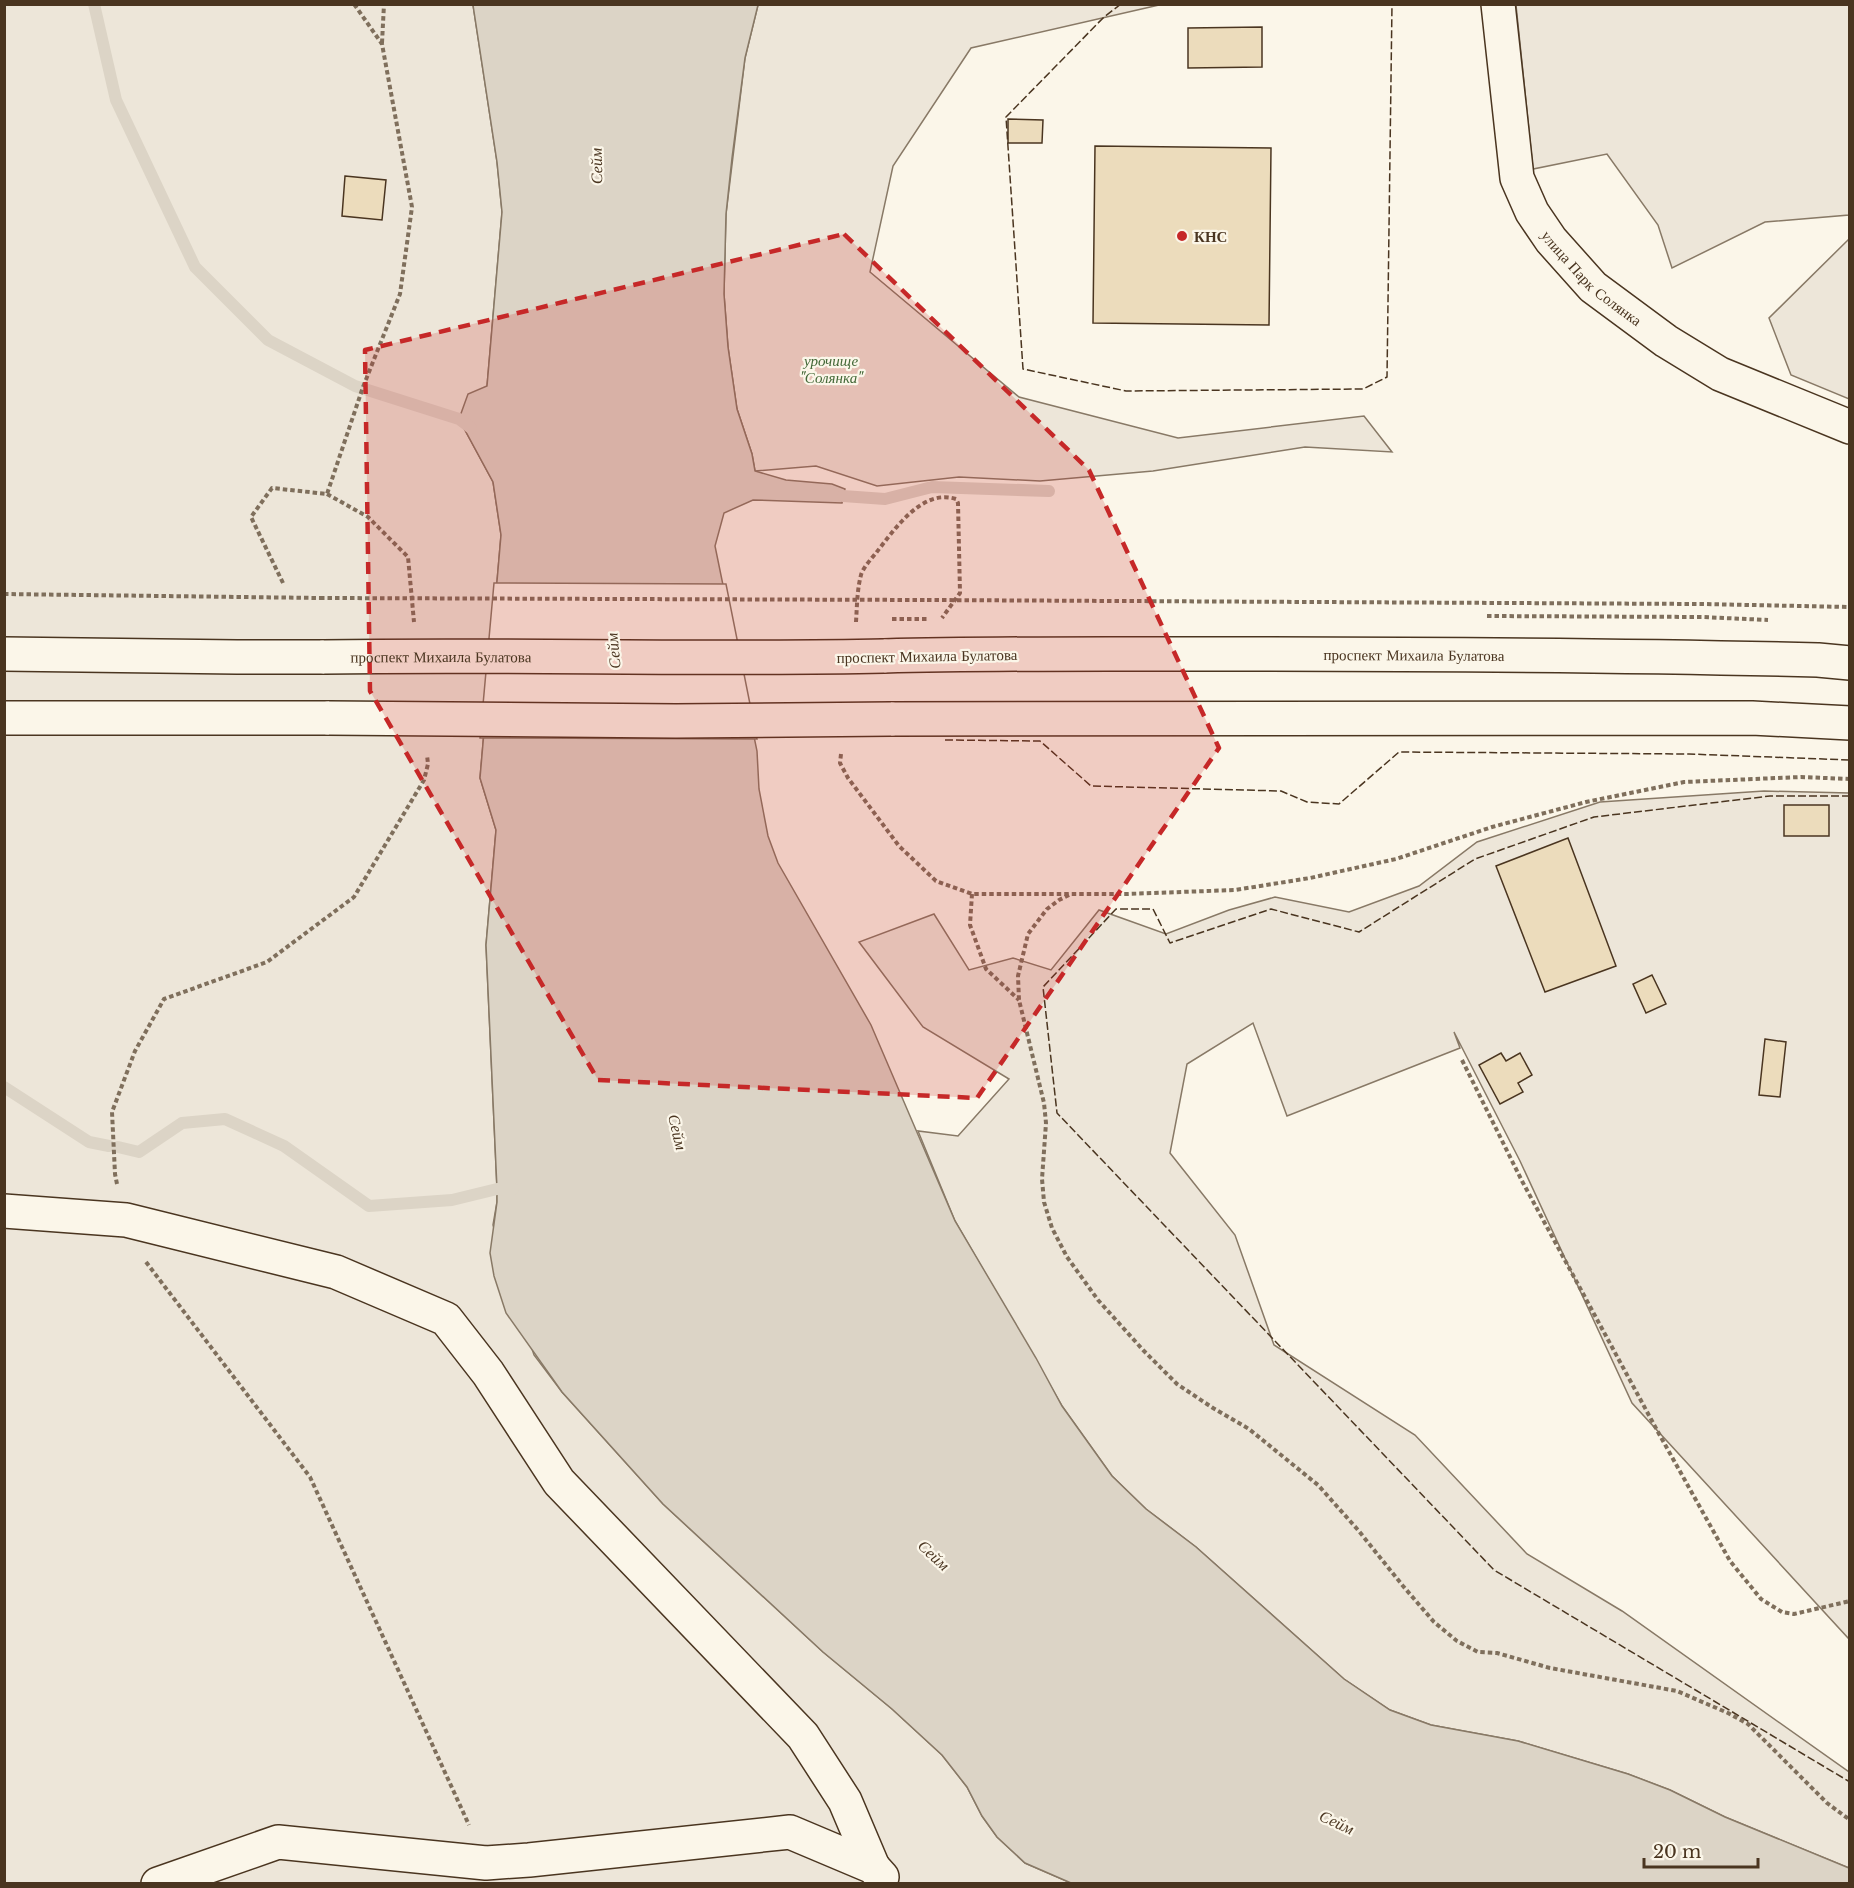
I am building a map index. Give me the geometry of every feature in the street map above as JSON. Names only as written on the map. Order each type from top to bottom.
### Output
[{"type":"street","name":"улица Парк Солянка","points":[[1498,4],[1517,178],[1532,212],[1564,256],[1593,287],[1666,341],[1720,374],[1850,427]]},
{"type":"street","name":"проспект Михаила Булатова","points":[[4,654],[237,657],[412,655],[799,658],[970,654],[1447,654],[1625,655],[1818,660],[1850,663]]},
{"type":"street","points":[[4,718],[676,721],[1752,718],[1850,723]]},
{"type":"street","points":[[4,1211],[126,1220],[336,1272],[446,1319],[488,1373],[559,1482],[803,1737],[845,1801],[881,1875]]},
{"type":"street","points":[[158,1884],[278,1842],[486,1863],[790,1832],[881,1875]]},
{"type":"path","points":[[354,4],[382,44]]},
{"type":"path","points":[[327,494],[363,387],[400,294],[412,207],[382,44],[384,4]]},
{"type":"path","points":[[282,583],[251,517],[272,488],[327,494],[368,517],[408,556]]},
{"type":"path","points":[[854,633],[861,573],[907,515],[919,506],[936,499],[951,498],[956,499],[958,503],[960,593],[942,618]]},
{"type":"path","points":[[4,594],[320,598],[1690,604],[1850,607]]},
{"type":"path","points":[[841,751],[840,763],[848,778],[899,846],[936,881],[972,894],[1178,893],[1234,890],[1310,878],[1396,859],[1492,827],[1586,802],[1684,782],[1801,777],[1850,779]]},
{"type":"path","points":[[972,894],[970,925],[986,969],[1019,1000]]},
{"type":"path","points":[[1072,894],[1047,909],[1028,933],[1018,976],[1019,1000],[1044,1103],[1046,1123],[1042,1179],[1044,1202],[1052,1228],[1067,1257],[1098,1300],[1177,1384],[1249,1430],[1318,1485],[1434,1622],[1457,1641],[1478,1652],[1497,1653],[1550,1668],[1677,1691],[1728,1713],[1748,1724],[1827,1803],[1850,1820]]},
{"type":"path","points":[[1462,1060],[1522,1180],[1730,1561],[1761,1599],[1782,1612],[1794,1614],[1850,1601]]},
{"type":"highlighted area","points":[[844,234],[1089,470],[1219,748],[977,1098],[598,1080],[370,691],[365,350]]},
{"type":"green space","points":[[4,5],[473,5],[497,162],[502,212],[487,386],[459,419],[493,482],[501,535],[480,778],[496,830],[486,945],[497,1189],[493,1225],[534,1355],[562,1392],[663,1504],[823,1652],[892,1709],[942,1755],[967,1787],[982,1816],[997,1837],[1025,1863],[1071,1883],[5,1883]]},
{"type":"green space","name":"урочище \"Солянка\"","points":[[758,5],[1159,5],[971,48],[893,166],[870,272],[1019,397],[1178,438],[1364,416],[1392,452],[1305,447],[1153,471],[1040,481],[959,477],[877,486],[816,466],[755,471],[752,454],[737,409],[728,347],[724,294],[726,214],[745,58]]},
{"type":"green space","points":[[1516,5],[1849,5],[1849,215],[1765,222],[1672,268],[1658,225],[1607,154],[1533,169]]},
{"type":"green space","points":[[1849,239],[1849,399],[1791,375],[1769,318]]},
{"type":"green space","points":[[1764,791],[1849,793],[1849,1639],[1632,1403],[1520,1161],[1454,1032],[1460,1048],[1287,1116],[1253,1023],[1187,1064],[1170,1153],[1235,1235],[1274,1345],[1415,1435],[1527,1554],[1622,1611],[1849,1772],[1849,1868],[1628,1774],[1518,1741],[1431,1725],[1390,1710],[1344,1679],[1196,1547],[1146,1509],[1112,1476],[1062,1406],[955,1221],[918,1131],[958,1136],[1009,1079],[923,1027],[859,942],[934,914],[969,970],[1013,958],[1051,970],[1099,910],[1166,934],[1229,910],[1275,897],[1349,912],[1419,886],[1477,842],[1600,802]]},
{"type":"water","name":"Сейм","points":[[473,5],[758,5],[745,58],[726,214],[724,294],[728,347],[737,409],[752,454],[755,471],[786,480],[832,484],[845,489],[842,503],[753,500],[724,513],[715,546],[757,751],[759,789],[768,836],[778,863],[871,1025],[955,1221],[1062,1406],[1112,1476],[1146,1509],[1196,1547],[1344,1679],[1390,1710],[1431,1725],[1518,1741],[1628,1774],[1849,1868],[1849,1883],[1071,1883],[1025,1863],[997,1837],[982,1816],[967,1787],[942,1755],[892,1709],[823,1652],[663,1504],[562,1392],[506,1313],[494,1276],[490,1253],[497,1189],[486,945],[496,830],[480,778],[501,535],[493,482],[459,419],[468,394],[487,386],[502,212],[497,162]]},
{"type":"pier","points":[[494,583],[726,584],[757,739],[480,738]]},
{"type":"building","points":[[1262,27],[1262,67],[1188,68],[1188,28]]},
{"type":"building","points":[[1008,119],[1043,120],[1042,143],[1008,143]]},
{"type":"building","name":"КНС","points":[[1095,146],[1271,148],[1269,325],[1093,323]]},
{"type":"building","points":[[345,176],[386,180],[382,220],[342,216]]},
{"type":"building","points":[[1784,805],[1829,805],[1829,836],[1784,836]]},
{"type":"building","points":[[1568,838],[1616,966],[1545,992],[1496,866]]},
{"type":"building","points":[[1652,975],[1666,1004],[1646,1013],[1633,984]]},
{"type":"building","points":[[1765,1039],[1786,1042],[1780,1097],[1759,1095]]},
{"type":"building","points":[[1501,1053],[1506,1061],[1520,1053],[1532,1075],[1518,1083],[1523,1092],[1500,1104],[1479,1065]]},
{"type":"waterway","points":[[94,4],[116,100],[195,267],[268,340],[355,386],[459,419],[471,428]]},
{"type":"waterway","points":[[843,496],[885,499],[932,487],[1049,491]]},
{"type":"waterway","points":[[4,1087],[89,1142],[109,1146]]},
{"type":"waterway","points":[[118,1147],[139,1152],[182,1123],[225,1119],[284,1146],[369,1206],[452,1200],[497,1189],[513,1189]]},
{"type":"fence","points":[[1121,4],[1104,17],[1006,117],[1023,369],[1126,391],[1363,389],[1387,377],[1392,4]]},
{"type":"fence","points":[[945,740],[1040,741],[1091,786],[1281,791],[1307,802],[1339,804],[1399,752],[1689,754],[1850,760]]},
{"type":"fence","points":[[1850,796],[1770,796],[1594,817],[1475,859],[1359,932],[1271,909],[1170,943],[1153,909],[1116,909],[1043,987],[1057,1113],[1494,1570],[1850,1782]]},
{"type":"place","name":"КНС","points":[[1182,236]]}]
